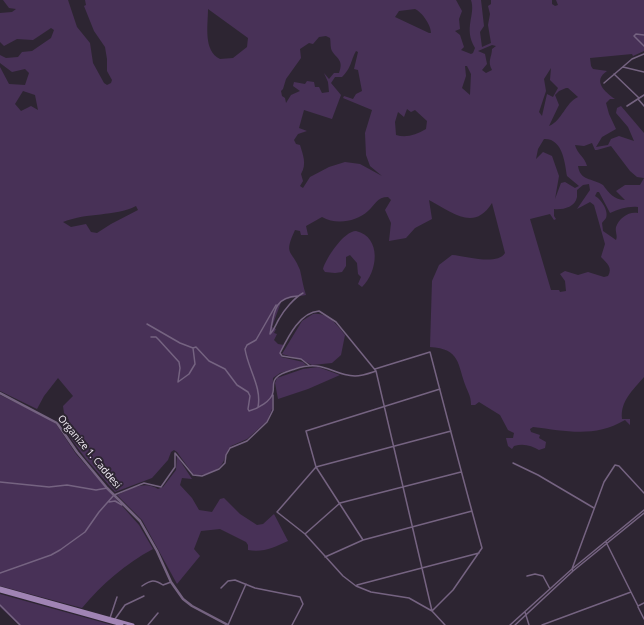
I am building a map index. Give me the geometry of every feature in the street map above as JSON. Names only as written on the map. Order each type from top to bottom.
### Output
[{"type":"main road","points":[[0,589],[133,625]]},
{"type":"main road","points":[[0,589],[122,625]]},
{"type":"street","points":[[644,34],[636,34],[634,36],[644,46]]},
{"type":"street","points":[[604,83],[632,59],[644,54]]},
{"type":"street","points":[[623,67],[644,72]]},
{"type":"street","points":[[614,74],[639,98],[644,106]]},
{"type":"street","points":[[626,106],[644,95]]},
{"type":"street","points":[[276,305],[270,334],[276,328],[281,316],[298,296],[303,293]]},
{"type":"street","points":[[258,408],[258,387],[252,375],[245,349],[247,345],[256,340],[276,305],[282,299],[298,296]]},
{"type":"street","points":[[310,366],[301,360],[282,356],[280,353],[301,320],[312,313],[319,312],[336,322],[376,370],[432,611]]},
{"type":"street","points":[[147,324],[180,343],[196,348],[209,361],[225,369],[237,385],[248,392],[250,396],[248,410],[258,408],[273,394]]},
{"type":"street","points":[[151,337],[156,337],[179,362],[178,382],[189,374],[195,364],[193,348]]},
{"type":"street","points":[[0,573],[60,550],[85,532],[99,512],[114,495],[144,483],[153,484],[158,488],[161,487],[175,467],[175,453],[193,475],[202,476],[219,469],[225,463],[226,455],[230,448],[250,438],[271,417],[273,410],[273,381],[276,377],[310,366],[322,365],[344,374],[355,376],[430,352],[482,548],[453,590],[432,611]]},
{"type":"street","points":[[363,540],[316,467],[306,434],[307,430],[440,389]]},
{"type":"street","name":"Organize 1. Caddesi","points":[[0,393],[57,424],[77,452],[107,488],[140,521],[161,558],[171,582],[183,599],[192,606],[228,625]]},
{"type":"street","points":[[445,625],[432,611],[409,598],[372,592],[356,586],[325,557],[305,534],[277,512],[316,467],[451,431]]},
{"type":"street","points":[[513,463],[538,475],[594,508]]},
{"type":"street","points":[[573,571],[572,569],[604,482],[616,465],[619,466],[644,493]]},
{"type":"street","points":[[305,534],[340,504],[461,472]]},
{"type":"street","points":[[0,482],[49,486],[67,485],[96,490],[107,488]]},
{"type":"street","points":[[109,502],[115,501],[124,505]]},
{"type":"street","points":[[510,625],[526,613],[644,510]]},
{"type":"street","points":[[325,557],[363,540],[472,511]]},
{"type":"street","points":[[514,625],[572,569],[644,513]]},
{"type":"street","points":[[606,543],[644,620]]},
{"type":"street","points":[[356,586],[479,554]]},
{"type":"street","points":[[527,576],[535,574],[543,576],[550,589]]},
{"type":"street","points":[[142,586],[151,580],[157,581],[163,585],[171,582]]},
{"type":"street","points":[[221,588],[225,583],[232,580],[301,599],[303,604],[292,625]]},
{"type":"street","points":[[228,625],[246,584]]},
{"type":"street","points":[[542,625],[631,592]]},
{"type":"street","points":[[114,620],[125,605],[144,596]]},
{"type":"street","points":[[110,618],[117,597]]},
{"type":"street","points":[[638,606],[644,603]]},
{"type":"street","points":[[0,605],[20,625]]},
{"type":"street","points":[[148,625],[158,613]]},
{"type":"street","points":[[526,613],[529,625]]},
{"type":"shaded area","points":[[3,0],[68,0],[77,27],[90,43],[93,63],[104,83],[107,85],[111,83],[112,80],[107,71],[105,47],[94,31],[84,6],[86,5],[85,0],[456,0],[462,11],[459,19],[460,29],[455,31],[460,35],[464,47],[461,50],[471,54],[475,48],[470,34],[472,11],[471,0],[481,0],[484,26],[480,32],[482,47],[491,43],[488,25],[490,14],[488,6],[491,4],[491,0],[552,0],[552,4],[555,6],[558,5],[556,0],[644,0],[644,51],[633,56],[632,54],[590,58],[593,69],[607,71],[603,75],[600,82],[604,90],[615,99],[610,99],[606,103],[616,129],[602,137],[596,147],[608,145],[611,139],[619,136],[634,141],[628,127],[616,113],[617,108],[621,106],[644,133],[644,178],[644,377],[628,396],[623,407],[622,419],[630,419],[630,425],[625,420],[614,426],[580,432],[533,427],[530,429],[531,432],[540,435],[539,438],[546,442],[545,448],[539,450],[531,446],[521,445],[514,446],[512,449],[508,446],[506,438],[513,438],[514,433],[508,430],[500,415],[479,402],[475,405],[471,405],[470,396],[459,365],[453,354],[440,348],[430,347],[432,281],[439,265],[452,255],[488,260],[501,257],[505,253],[492,203],[485,212],[470,218],[454,214],[429,200],[432,219],[415,228],[406,238],[389,241],[391,223],[385,210],[391,200],[388,197],[384,197],[358,218],[340,222],[322,217],[306,226],[308,235],[301,235],[300,231],[295,230],[291,238],[289,249],[300,270],[306,295],[290,298],[281,302],[272,327],[276,329],[274,333],[277,334],[274,340],[278,344],[284,345],[280,353],[281,357],[303,362],[306,365],[280,373],[273,378],[272,409],[267,421],[247,439],[231,446],[220,467],[213,471],[201,475],[193,474],[174,450],[171,452],[168,460],[152,478],[115,492],[86,459],[61,425],[69,420],[64,413],[63,406],[73,396],[58,378],[44,396],[37,409],[0,391],[0,67],[9,84],[25,85],[29,73],[25,69],[12,72],[0,63],[0,55],[6,58],[18,57],[22,52],[32,51],[51,38],[54,30],[51,28],[33,40],[17,39],[4,46],[0,42],[0,13],[12,12],[16,9],[9,8]],"holes":[[[208,9],[248,38],[247,47],[233,58],[220,59],[211,50],[207,30]],[[415,9],[426,19],[431,33],[395,17],[399,11]],[[326,36],[330,38],[332,51],[341,65],[339,73],[334,73],[329,79],[324,73],[328,82],[329,92],[322,93],[319,87],[315,87],[314,82],[307,81],[305,84],[294,82],[293,86],[300,91],[291,95],[286,103],[281,91],[286,79],[301,58],[300,49],[309,43],[313,44],[319,37]],[[492,45],[496,46],[492,49],[490,59],[492,70],[486,73],[482,70],[487,64],[485,54],[478,51]],[[356,51],[358,52],[354,69],[358,70],[362,91],[356,94],[353,99],[344,96],[343,98],[372,110],[365,133],[366,155],[370,166],[382,176],[360,164],[345,162],[329,167],[310,177],[303,188],[300,186],[303,181],[301,174],[304,167],[303,156],[300,145],[296,144],[294,140],[298,134],[307,131],[299,128],[304,110],[332,119],[341,95],[331,83],[335,77],[342,77],[348,70]],[[465,66],[467,66],[471,74],[470,95],[462,88],[466,76]],[[551,68],[550,80],[558,88],[553,97],[547,94],[542,116],[539,112],[546,91],[544,79]],[[566,88],[578,97],[570,103],[557,120],[549,126],[559,105],[555,95],[559,91]],[[23,91],[35,95],[38,110],[31,106],[21,111],[15,104]],[[407,109],[411,112],[415,110],[427,121],[426,129],[407,136],[396,135],[395,122],[398,112],[404,117]],[[544,139],[555,143],[562,153],[567,176],[579,186],[575,188],[565,182],[561,183],[555,199],[559,176],[552,156],[543,152],[536,159],[538,149]],[[592,143],[595,150],[611,146],[630,171],[637,177],[644,178],[640,185],[625,185],[616,191],[625,200],[618,199],[603,185],[584,177],[581,174],[578,166],[587,166],[585,160],[577,151],[575,145],[584,146]],[[589,184],[590,190],[577,209],[590,202],[594,205],[605,244],[601,257],[609,266],[610,270],[608,276],[604,277],[588,272],[578,275],[565,271],[560,274],[565,281],[566,291],[560,292],[559,290],[551,290],[530,219],[550,214],[554,220],[556,219],[554,216],[554,209],[564,209],[571,206],[574,204],[577,197],[577,190],[583,185]],[[597,192],[599,192],[610,213],[624,208],[638,207],[638,213],[628,214],[617,224],[616,240],[603,231],[602,223],[607,215],[600,200],[595,196]],[[136,206],[138,210],[97,233],[91,232],[86,224],[71,227],[63,222],[82,217],[119,212]]]},
{"type":"shaded area","points":[[356,231],[370,240],[374,247],[375,256],[371,273],[362,287],[358,284],[361,277],[358,274],[357,263],[350,255],[346,257],[346,266],[342,272],[325,272],[323,269],[328,258],[341,240],[351,232]]},
{"type":"shaded area","points":[[313,314],[328,317],[345,335],[341,355],[332,363],[312,365],[300,359],[282,354],[302,321]]},
{"type":"shaded area","points":[[318,367],[340,375],[308,389],[278,399],[275,383],[277,378],[303,369]]},
{"type":"shaded area","points":[[0,395],[48,418],[56,424],[76,454],[139,525],[153,549],[114,575],[82,608],[0,586]]},
{"type":"shaded area","points":[[177,456],[192,479],[182,478],[180,485],[192,498],[199,510],[212,512],[220,499],[224,498],[240,514],[257,525],[263,524],[274,514],[288,541],[269,549],[253,551],[248,550],[248,545],[246,542],[220,529],[201,531],[194,549],[200,556],[177,584],[142,520],[117,495],[143,485],[153,486],[158,489],[163,487],[176,470]]},
{"type":"shaded area","points":[[0,594],[112,625],[19,625],[0,607]]}]
